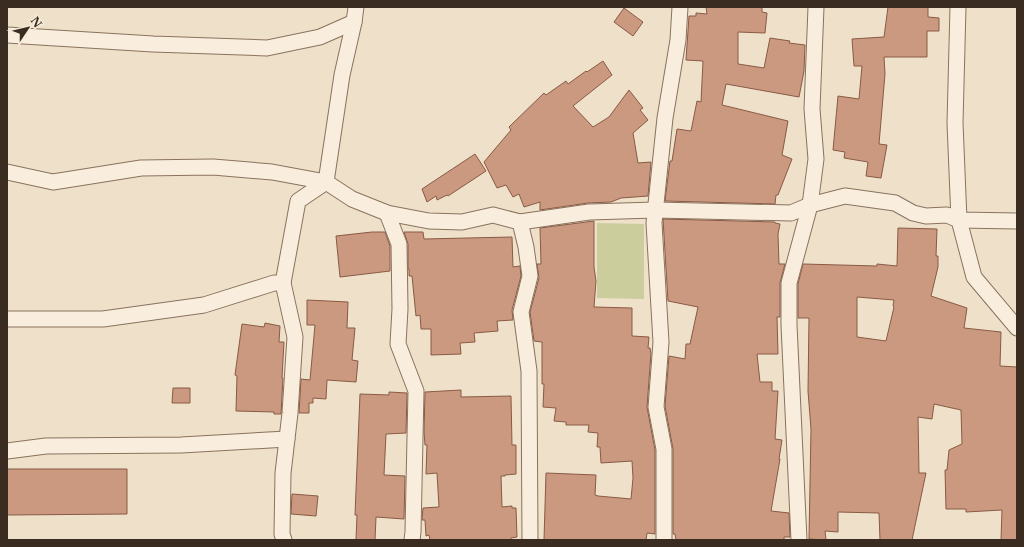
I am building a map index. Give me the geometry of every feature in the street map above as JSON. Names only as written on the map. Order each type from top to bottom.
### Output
[{"type":"street","points":[[284,540],[282,534],[283,473],[295,337],[283,283],[298,201],[326,182],[342,75],[356,7]]},
{"type":"street","points":[[664,540],[664,449],[656,407],[661,342],[656,280],[654,223],[665,118],[678,40],[680,7]]},
{"type":"street","points":[[799,540],[789,325],[789,283],[810,205],[816,158],[812,109],[816,7]]},
{"type":"street","points":[[958,7],[955,123],[959,220],[974,277],[1017,328]]},
{"type":"street","points":[[7,35],[152,44],[267,48],[320,37],[354,22]]},
{"type":"street","points":[[7,172],[53,182],[141,168],[213,168],[272,172],[326,182],[352,199],[387,213],[428,221],[462,222],[493,215],[520,222],[589,212],[655,210],[791,213],[810,205],[845,196],[895,203],[913,214],[926,216],[947,215],[959,220],[1017,221]]},
{"type":"street","points":[[387,213],[399,244],[400,309],[398,344],[416,391],[412,540]]},
{"type":"street","points":[[520,222],[526,247],[530,276],[521,312],[529,371],[530,540]]},
{"type":"street","points":[[7,319],[103,319],[204,305],[274,283],[283,283]]},
{"type":"street","points":[[7,451],[46,446],[181,445],[287,439]]},
{"type":"green space","points":[[597,223],[644,224],[644,299],[597,298]]},
{"type":"building","points":[[706,7],[762,7],[762,12],[767,13],[765,33],[738,32],[738,64],[764,68],[770,38],[805,45],[804,71],[799,97],[726,84],[722,105],[788,121],[782,155],[792,159],[778,195],[776,195],[775,204],[665,201],[670,161],[672,161],[677,129],[691,131],[697,101],[701,102],[703,61],[686,60],[689,16],[696,16],[696,13],[707,14]]},
{"type":"building","points":[[888,7],[928,7],[928,17],[939,18],[939,31],[927,31],[927,57],[884,57],[885,74],[879,144],[887,145],[881,178],[866,176],[868,162],[844,158],[845,152],[833,150],[838,96],[859,99],[862,66],[854,66],[852,39],[884,37]]},
{"type":"building","points":[[624,8],[643,22],[633,36],[614,22]]},
{"type":"building","points":[[603,61],[612,75],[573,106],[593,127],[609,117],[629,90],[643,108],[640,110],[648,120],[633,133],[638,163],[651,162],[648,196],[621,198],[611,202],[588,203],[540,210],[540,202],[524,207],[519,194],[513,197],[506,185],[497,188],[484,162],[511,130],[509,127],[544,93],[546,95],[566,81],[568,84]]},
{"type":"building","points":[[475,154],[486,171],[448,196],[447,195],[437,200],[436,196],[427,202],[422,189]]},
{"type":"building","points":[[663,219],[775,222],[780,224],[778,234],[779,264],[785,264],[780,283],[780,317],[777,317],[778,354],[757,354],[760,382],[772,382],[772,391],[778,391],[775,439],[782,440],[771,511],[789,513],[790,537],[784,537],[784,540],[676,540],[675,534],[673,534],[673,449],[665,406],[669,356],[685,359],[686,344],[690,344],[698,307],[668,301]]},
{"type":"building","points":[[594,221],[594,267],[596,281],[594,307],[632,308],[632,336],[649,337],[648,348],[650,348],[651,353],[647,407],[655,450],[655,534],[647,533],[646,540],[544,540],[546,473],[596,475],[595,495],[631,499],[633,478],[632,461],[601,463],[600,447],[597,447],[598,433],[588,432],[589,425],[566,425],[566,422],[554,421],[556,408],[543,407],[544,384],[542,384],[542,342],[534,341],[530,312],[539,278],[537,264],[541,264],[540,228]]},
{"type":"building","points":[[898,228],[937,229],[936,256],[938,256],[938,267],[931,296],[967,308],[964,328],[1001,332],[1000,366],[1017,367],[1017,540],[1001,540],[1002,510],[966,512],[966,509],[946,509],[945,470],[947,470],[949,450],[962,444],[961,410],[934,404],[932,419],[918,417],[919,473],[926,473],[912,540],[880,540],[879,513],[838,512],[838,532],[825,531],[826,540],[809,539],[811,429],[808,391],[809,318],[798,318],[798,284],[803,264],[877,266],[877,264],[897,266]],"holes":[[[857,297],[894,300],[894,307],[886,341],[857,337]]]},
{"type":"building","points":[[385,232],[390,246],[390,271],[340,277],[336,236]]},
{"type":"building","points":[[404,232],[423,232],[424,239],[512,237],[513,267],[520,266],[521,276],[512,310],[513,320],[497,321],[498,331],[474,333],[475,342],[460,343],[461,354],[431,355],[431,329],[421,329],[420,315],[416,316],[412,276],[409,276],[408,269],[408,244]]},
{"type":"building","points":[[307,300],[348,302],[347,328],[355,328],[352,360],[358,361],[356,382],[327,380],[326,399],[313,398],[313,403],[309,403],[309,413],[299,413],[301,379],[310,380],[315,325],[307,325]]},
{"type":"building","points":[[265,323],[280,326],[279,342],[284,342],[281,414],[274,414],[274,412],[236,411],[237,376],[235,375],[242,324],[264,327]]},
{"type":"building","points":[[173,388],[190,388],[190,403],[172,403]]},
{"type":"building","points":[[461,390],[461,397],[511,396],[512,445],[516,445],[516,474],[501,476],[502,507],[512,506],[512,508],[516,508],[517,537],[511,538],[511,540],[430,540],[429,535],[426,536],[425,520],[422,520],[423,508],[439,507],[437,473],[426,474],[427,445],[425,445],[424,432],[425,392]]},
{"type":"building","points":[[389,392],[407,393],[406,433],[386,434],[384,475],[405,476],[404,519],[376,517],[375,540],[356,540],[357,515],[355,515],[360,394],[389,395]]},
{"type":"building","points":[[7,469],[127,469],[127,514],[7,515]]},
{"type":"building","points":[[292,494],[318,496],[316,516],[291,514]]}]
